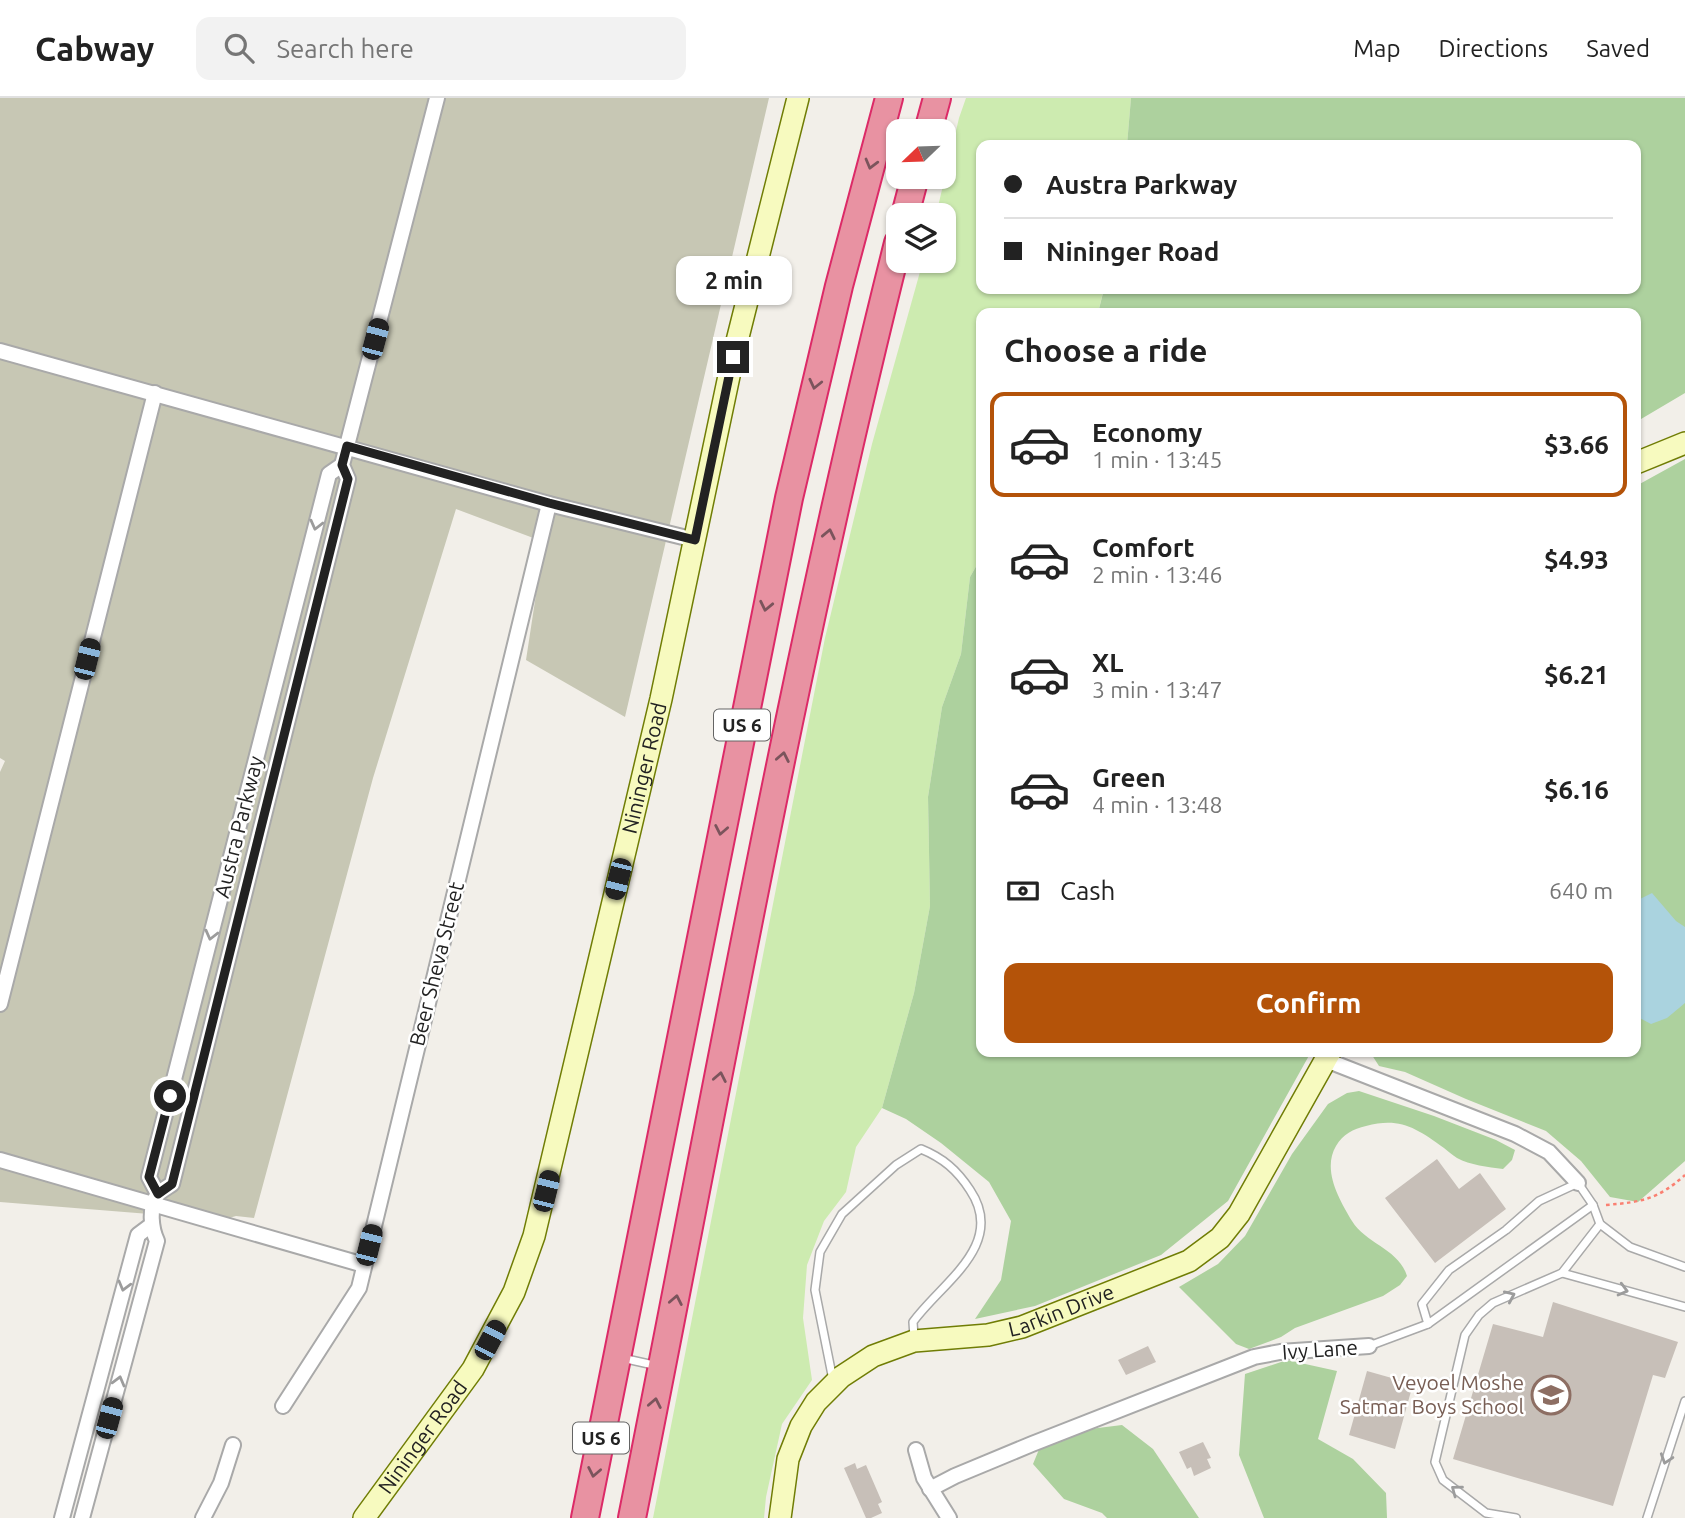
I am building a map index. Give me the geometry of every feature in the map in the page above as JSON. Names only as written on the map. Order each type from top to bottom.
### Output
[{"type":"highway","name":"US 6","points":[[585,1518],[786,512],[839,286],[889,98]]},
{"type":"highway","points":[[931,119],[937,98]]},
{"type":"highway","name":"US 6","points":[[632,1518],[833,511],[891,273]]},
{"type":"street","name":"Austra Parkway","points":[[156,1200],[172,1184],[348,479],[342,465],[437,98]]},
{"type":"street","name":"Nininger Road","points":[[371,1516],[473,1369],[503,1316],[524,1266],[550,1175],[658,712],[733,357],[798,98]]},
{"type":"street","points":[[0,351],[549,503],[695,540]]},
{"type":"street","points":[[0,1004],[155,393]]},
{"type":"street","points":[[1641,462],[1685,443]]},
{"type":"street","name":"Austra Parkway","points":[[82,1518],[157,1241],[150,1226],[156,1200],[149,1177],[329,474],[342,465]]},
{"type":"street","name":"Beer Sheva Street","points":[[283,1406],[359,1288],[549,503]]},
{"type":"street","name":"Larkin Drive","points":[[780,1518],[788,1459],[816,1402],[841,1377],[873,1356],[914,1341],[988,1335],[1023,1327],[1189,1261],[1220,1238],[1239,1214],[1327,1057]]},
{"type":"street","points":[[1330,1057],[1515,1134],[1549,1152],[1578,1183]]},
{"type":"street","points":[[0,1160],[156,1200],[364,1265]]},
{"type":"street","name":"Austra Parkway","points":[[62,1518],[138,1235],[150,1226]]},
{"type":"street","name":"Ivy Lane","points":[[930,1489],[982,1464],[1254,1357],[1280,1352],[1369,1346]]},
{"type":"street","points":[[203,1518],[221,1483],[233,1445]]},
{"type":"street","points":[[916,1450],[930,1489],[949,1518]]},
{"type":"lane","points":[[834,1385],[815,1290],[820,1252],[842,1214],[896,1165],[921,1149],[939,1156],[959,1174],[975,1197],[981,1213],[975,1250],[959,1272],[924,1306],[913,1322],[914,1341]]},
{"type":"lane","points":[[1428,1324],[1422,1304],[1449,1270],[1506,1230],[1539,1201],[1578,1183],[1593,1205],[1600,1224],[1630,1247],[1685,1267]]},
{"type":"lane","name":"Ivy Lane","points":[[1369,1346],[1428,1324],[1593,1205]]},
{"type":"lane","points":[[1516,1518],[1486,1513],[1443,1480],[1435,1462],[1465,1335],[1479,1315],[1493,1303],[1562,1273],[1600,1224]]},
{"type":"lane","points":[[1562,1273],[1685,1307]]},
{"type":"lane","points":[[617,1357],[662,1367]]},
{"type":"lane","points":[[1647,1518],[1685,1401]]},
{"type":"path","points":[[1593,1205],[1644,1202],[1673,1186],[1685,1175]]},
{"type":"shaded area","points":[[0,98],[769,98],[625,717],[526,660],[544,542],[456,509],[373,778],[254,1218],[236,1216],[215,1222],[199,1218],[0,1202],[0,772],[5,761],[0,758]]},
{"type":"green space","points":[[966,98],[1131,98],[1127,140],[976,140],[976,294],[1103,294],[1099,308],[976,308],[976,566],[970,577],[961,654],[942,707],[928,797],[930,906],[914,993],[882,1108],[856,1147],[846,1192],[824,1221],[807,1265],[803,1318],[812,1380],[782,1424],[764,1518],[653,1518],[825,638],[872,444],[920,273],[956,273],[956,203],[939,203],[942,189],[956,189],[956,131]]},
{"type":"green space","points":[[1131,98],[1685,98],[1685,393],[1641,419],[1641,308],[1099,308],[1103,294],[1641,294],[1641,140],[1127,140]]},
{"type":"green space","points":[[1685,459],[1685,1161],[1638,1202],[1610,1197],[1581,1161],[1546,1131],[1405,1072],[1379,1066],[1373,1057],[1641,1057],[1641,483]]},
{"type":"green space","points":[[976,566],[976,1057],[1308,1057],[1228,1201],[1161,1255],[1035,1306],[975,1319],[1001,1280],[1011,1221],[989,1182],[941,1143],[906,1119],[882,1108],[914,993],[930,906],[928,797],[942,707],[961,654],[970,577]]},
{"type":"green space","points":[[1359,1091],[1496,1140],[1515,1150],[1512,1160],[1503,1169],[1468,1162],[1457,1158],[1416,1130],[1398,1124],[1361,1127],[1349,1133],[1342,1138],[1332,1155],[1331,1174],[1338,1194],[1358,1229],[1397,1259],[1407,1276],[1400,1285],[1383,1296],[1295,1328],[1281,1337],[1249,1349],[1236,1344],[1179,1287],[1218,1264],[1245,1236],[1292,1154],[1328,1104],[1347,1093]]},
{"type":"green space","points":[[1287,1360],[1337,1371],[1318,1439],[1353,1459],[1386,1493],[1387,1518],[1264,1518],[1239,1455],[1245,1374]]},
{"type":"green space","points":[[1122,1425],[1153,1449],[1199,1518],[1107,1518],[1102,1513],[1064,1499],[1033,1464],[1040,1447],[1090,1429]]},
{"type":"water","points":[[1652,893],[1676,921],[1685,927],[1685,1003],[1667,1018],[1651,1024],[1641,1019],[1641,898]]},
{"type":"building","points":[[1437,1159],[1459,1189],[1480,1173],[1506,1209],[1435,1263],[1385,1198]]},
{"type":"building","points":[[1553,1302],[1678,1342],[1665,1378],[1653,1375],[1613,1506],[1453,1459],[1493,1324],[1543,1337]]},
{"type":"building","points":[[1148,1346],[1156,1362],[1126,1375],[1118,1360]]},
{"type":"building","points":[[1367,1371],[1413,1384],[1395,1449],[1349,1435]]},
{"type":"building","points":[[1203,1442],[1211,1458],[1207,1459],[1211,1468],[1194,1476],[1191,1467],[1187,1469],[1179,1452]]},
{"type":"building","points":[[855,1463],[857,1469],[866,1465],[882,1502],[878,1504],[882,1513],[871,1518],[866,1518],[844,1468]]},
{"type":"place","name":"Veyoel Moshe Satmar Boys School","points":[[1551,1395]]},
{"type":"route","points":[[170,1096],[149,1177],[158,1194],[172,1184],[348,479],[342,465],[347,446],[549,503],[695,540],[733,357]]}]
